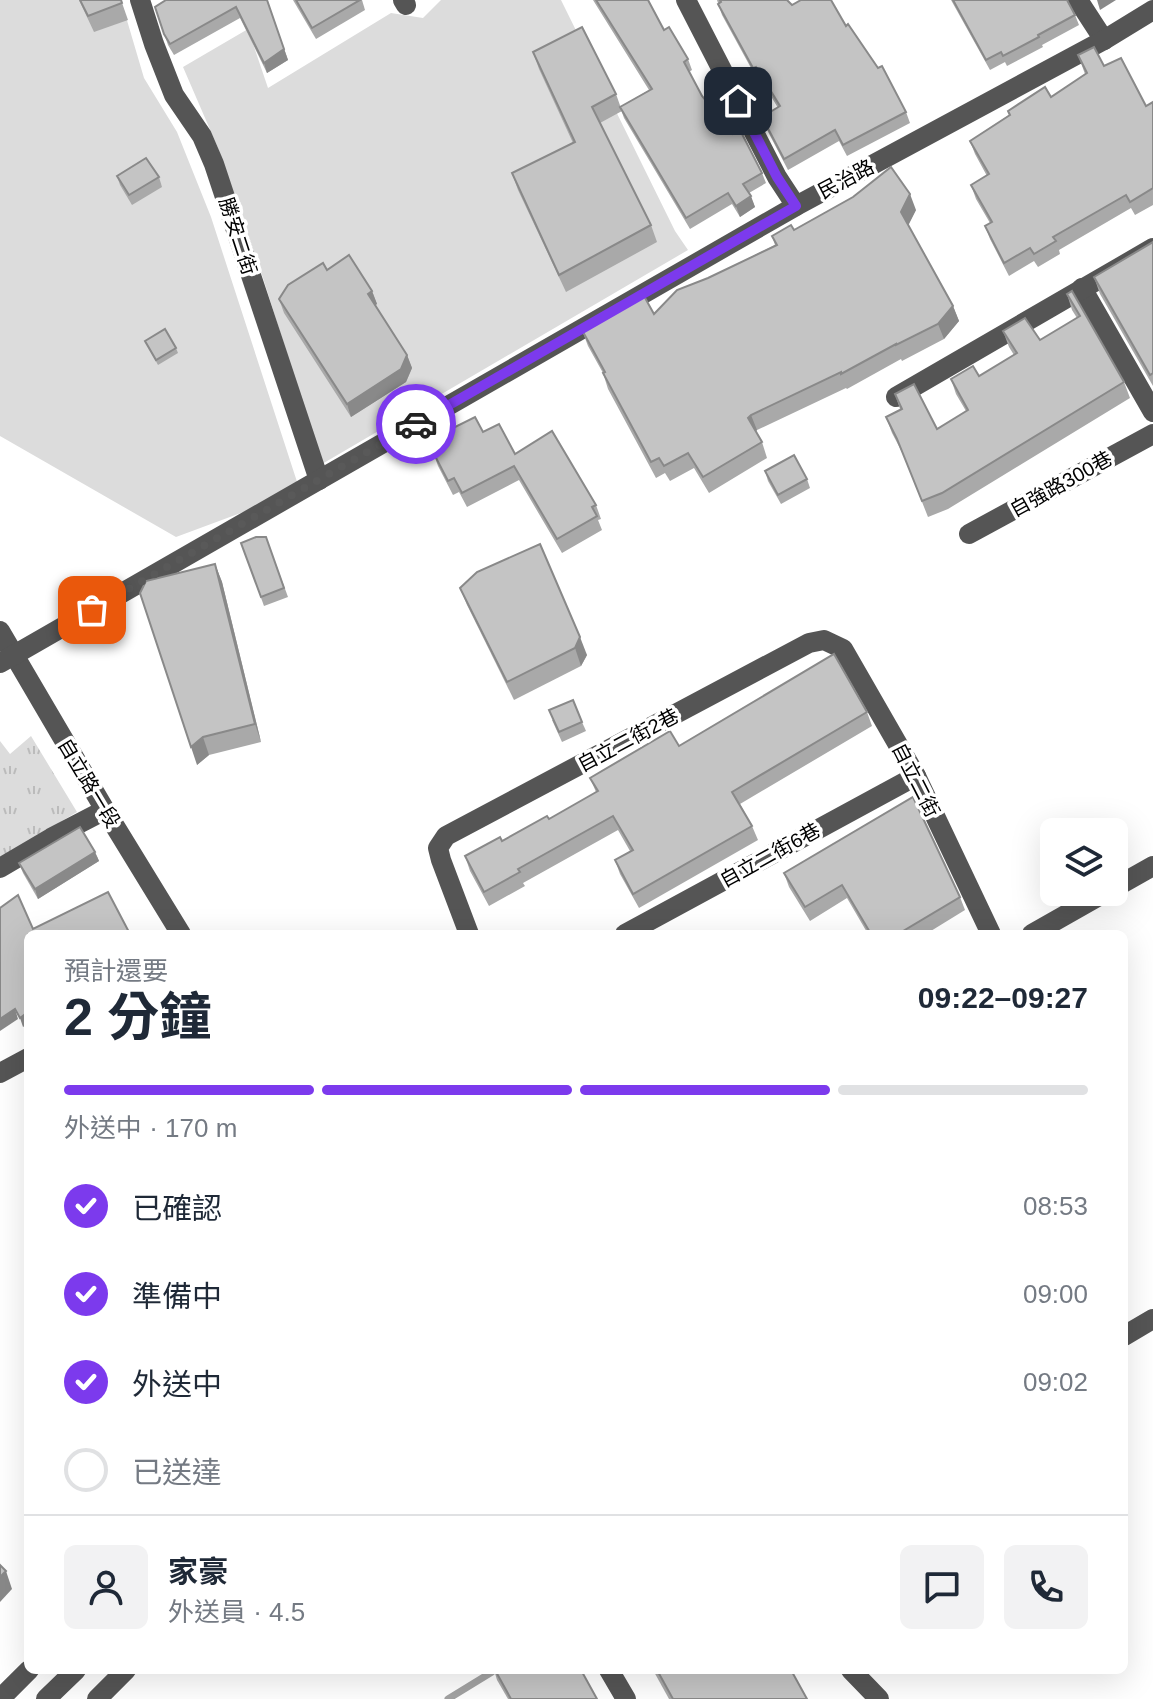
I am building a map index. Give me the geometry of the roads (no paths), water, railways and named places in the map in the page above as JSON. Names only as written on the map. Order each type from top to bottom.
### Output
[{"type":"street","name":"勝安二街","points":[[140,0],[174,95],[202,136],[214,164],[319,480]]},
{"type":"street","points":[[686,0],[777,177],[796,206]]},
{"type":"street","points":[[1078,0],[1104,40]]},
{"type":"street","name":"民治路","points":[[7,659],[796,206],[1104,40],[1153,10]]},
{"type":"street","points":[[896,397],[1153,248]]},
{"type":"street","points":[[1082,288],[1153,412]]},
{"type":"street","name":"自強路300巷","points":[[969,534],[1153,434]]},
{"type":"street","name":"自立路一段","points":[[0,631],[7,659],[179,930]]},
{"type":"street","name":"自立二街","points":[[824,640],[843,649],[916,776],[989,930]]},
{"type":"street","name":"自立二街2巷","points":[[467,930],[438,848],[446,836],[809,643],[824,640]]},
{"type":"street","name":"自立二街6巷","points":[[632,930],[916,776]]},
{"type":"street","points":[[0,868],[105,810]]},
{"type":"street","points":[[1128,880],[1153,866]]},
{"type":"street","points":[[1039,930],[1081,906]]},
{"type":"street","points":[[0,1073],[24,1060]]},
{"type":"street","points":[[1128,1334],[1153,1319]]},
{"type":"street","points":[[0,1699],[25,1674]]},
{"type":"street","points":[[46,1699],[72,1674]]},
{"type":"street","points":[[97,1699],[122,1674]]},
{"type":"street","points":[[611,1674],[626,1699]]},
{"type":"street","points":[[855,1674],[879,1699]]},
{"type":"waterway","points":[[448,1699],[489,1674]]}]
